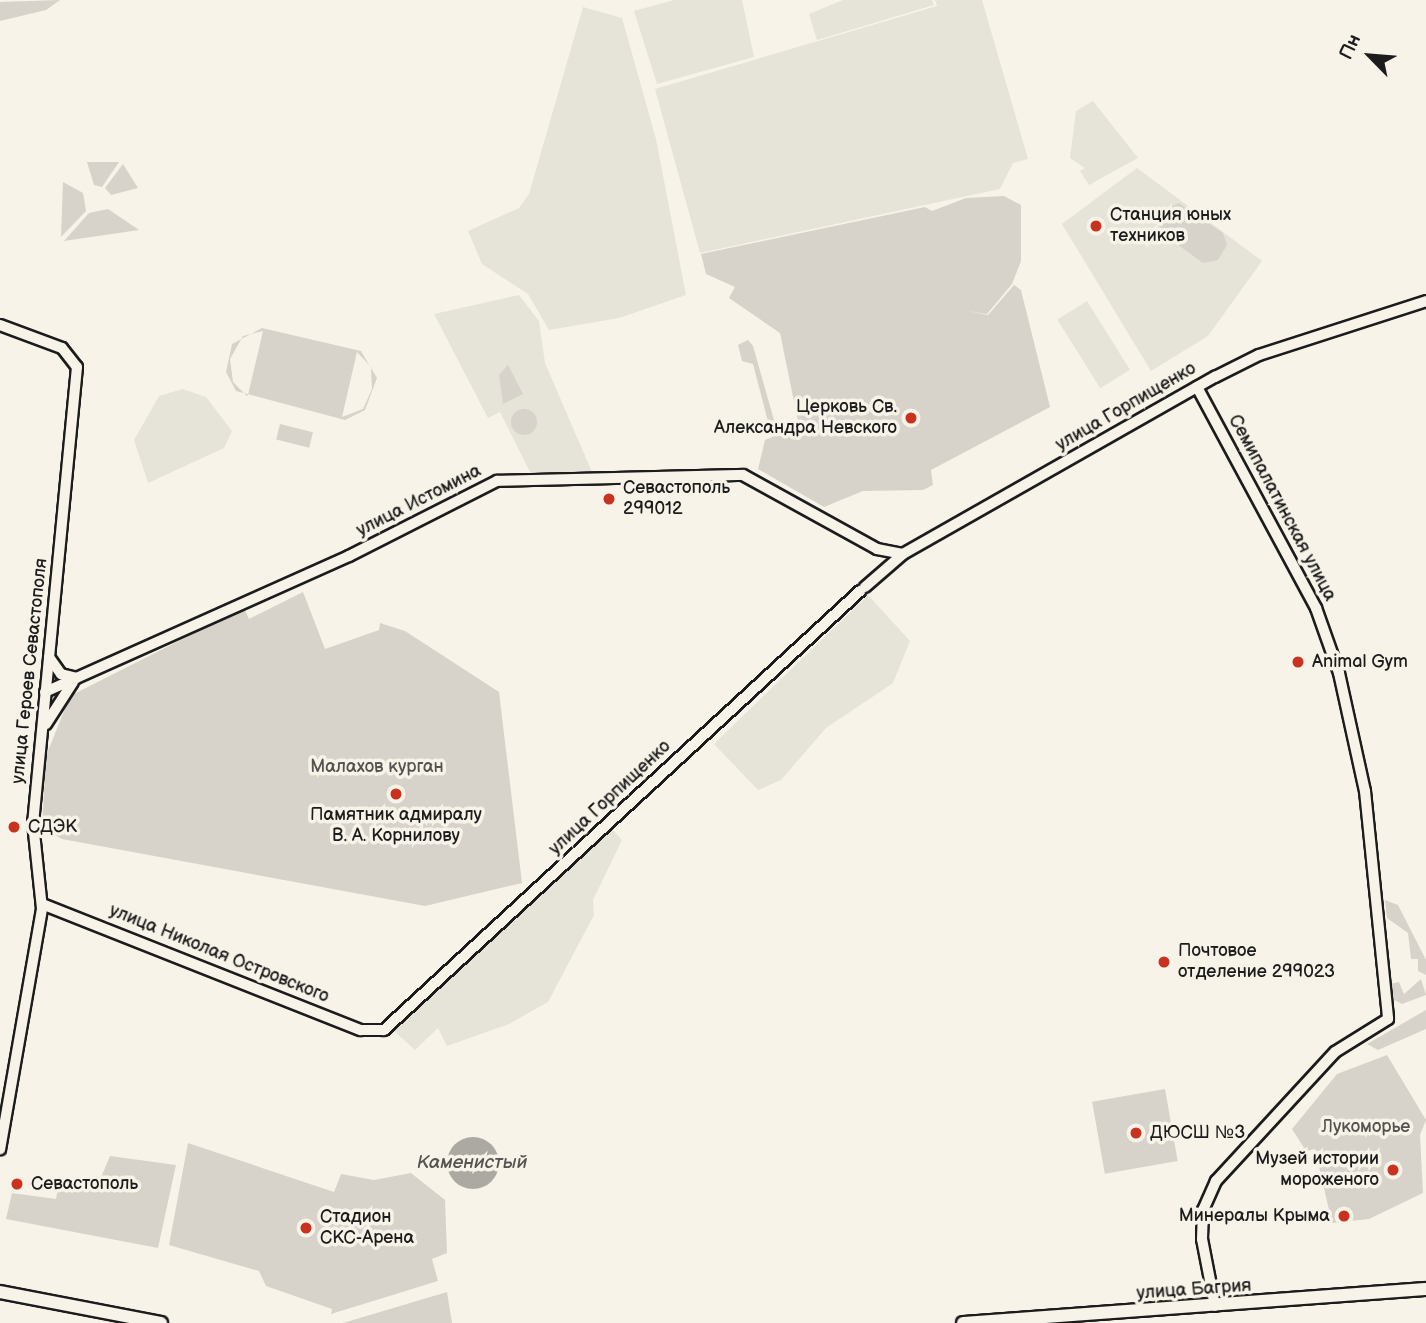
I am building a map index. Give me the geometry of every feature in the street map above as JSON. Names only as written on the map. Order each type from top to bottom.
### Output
[{"type":"main road","name":"улица Горпищенко","points":[[384,1030],[903,554],[1259,355],[1426,300]]},
{"type":"main road","name":"улица Героев Севастополя","points":[[0,325],[62,348],[77,367],[38,743],[33,841],[42,904],[0,1149]]},
{"type":"main road","name":"Семипалатинская улица","points":[[1198,387],[1316,608],[1339,673],[1365,792],[1388,1019],[1335,1052],[1216,1181],[1203,1210],[1202,1239],[1215,1306]]},
{"type":"main road","name":"улица Истомина","points":[[45,692],[349,556],[497,481],[743,475],[881,550],[903,554]]},
{"type":"main road","points":[[881,550],[882,571]]},
{"type":"main road","points":[[38,743],[50,711],[77,678],[61,674],[49,657]]},
{"type":"main road","name":"улица Николая Островского","points":[[42,904],[361,1030],[384,1030]]},
{"type":"main road","name":"улица Багрия","points":[[963,1323],[1426,1289]]},
{"type":"main road","points":[[0,1292],[161,1323]]},
{"type":"shaded area","points":[[674,0],[742,0],[754,57],[657,84],[634,11]]},
{"type":"shaded area","points":[[843,0],[932,0],[934,5],[817,40],[809,14]]},
{"type":"shaded area","points":[[935,0],[982,0],[1028,159],[1013,163],[1000,189],[700,253],[655,89],[937,6]]},
{"type":"shaded area","points":[[583,7],[622,18],[656,139],[686,295],[619,318],[549,330],[528,294],[482,264],[468,231],[519,208],[529,194]]},
{"type":"shaded area","points":[[1093,101],[1138,158],[1089,185],[1080,171],[1085,168],[1070,158],[1076,111]]},
{"type":"shaded area","points":[[1137,168],[1262,261],[1208,336],[1151,371],[1062,224]]},
{"type":"shaded area","points":[[519,295],[539,321],[545,363],[592,472],[531,474],[500,412],[488,418],[434,314]]},
{"type":"shaded area","points":[[1087,301],[1130,370],[1100,388],[1057,320]]},
{"type":"shaded area","points":[[183,389],[206,397],[232,431],[224,448],[148,483],[134,440],[159,396]]},
{"type":"shaded area","points":[[868,595],[910,641],[893,683],[826,728],[781,780],[758,790],[714,744]]},
{"type":"shaded area","points":[[611,828],[622,840],[593,900],[594,915],[548,1002],[509,1024],[447,1046],[438,1028],[415,1050],[394,1031]]},
{"type":"green space","points":[[60,0],[46,10],[0,21],[0,2]]},
{"type":"green space","points":[[87,162],[119,162],[102,187],[94,185]]},
{"type":"green space","points":[[123,164],[138,188],[111,195],[105,188]]},
{"type":"green space","points":[[63,182],[83,193],[86,211],[61,237]]},
{"type":"green space","points":[[1004,196],[1021,205],[1021,261],[1012,284],[987,314],[968,311],[988,315],[1014,285],[1021,290],[1050,407],[931,470],[933,485],[923,490],[863,491],[824,507],[758,469],[765,440],[772,437],[753,364],[742,361],[738,345],[748,340],[753,346],[776,427],[786,425],[794,435],[800,431],[780,333],[729,298],[735,287],[706,274],[701,254],[925,207],[932,211],[966,198]]},
{"type":"green space","points":[[1179,203],[1223,233],[1227,245],[1218,260],[1203,263],[1159,231],[1162,211]]},
{"type":"green space","points":[[108,209],[139,230],[64,241],[89,213]]},
{"type":"green space","points":[[262,328],[361,351],[370,365],[357,352],[342,417],[363,409],[372,389],[371,368],[377,378],[365,410],[345,420],[248,394],[263,331],[251,334]]},
{"type":"green space","points":[[241,339],[230,359],[233,382],[244,393],[236,391],[226,372],[232,344]]},
{"type":"green space","points":[[508,365],[523,394],[503,404],[499,375]]},
{"type":"green space","points":[[524,409],[533,413],[537,422],[533,431],[524,435],[515,431],[511,422],[515,413]]},
{"type":"green space","points":[[280,424],[313,432],[309,448],[276,440]]},
{"type":"green space","name":"Малахов курган","points":[[303,592],[325,649],[379,630],[380,623],[405,631],[499,692],[522,883],[425,906],[62,839],[42,828],[46,756],[70,696],[244,608],[249,619]]},
{"type":"green space","points":[[1385,900],[1398,905],[1426,960],[1426,975],[1418,971],[1418,959],[1411,959],[1408,933],[1387,918]]},
{"type":"green space","points":[[1421,979],[1426,995],[1402,1004],[1392,999],[1390,984],[1399,982],[1404,994]]},
{"type":"green space","points":[[1426,1010],[1426,1029],[1378,1050],[1367,1044]]},
{"type":"green space","name":"Лукоморье","points":[[1387,1055],[1426,1120],[1420,1135],[1423,1193],[1369,1219],[1332,1223],[1315,1149],[1306,1151],[1292,1129],[1337,1074]]},
{"type":"green space","name":"ДЮСШ №3","points":[[1165,1089],[1178,1161],[1105,1174],[1092,1102]]},
{"type":"green space","name":"Стадион СКС-Арена","points":[[188,1143],[334,1192],[341,1174],[374,1180],[411,1173],[445,1200],[447,1253],[432,1259],[438,1281],[331,1314],[332,1309],[266,1286],[259,1271],[169,1245]]},
{"type":"green space","points":[[110,1156],[176,1165],[158,1248],[6,1219],[12,1193],[56,1199],[59,1183],[97,1187]]},
{"type":"green space","points":[[447,1292],[452,1323],[343,1323]]},
{"type":"water","name":"Каменистый","points":[[473,1137],[483,1139],[491,1145],[497,1153],[497,1173],[491,1181],[483,1187],[473,1189],[463,1187],[455,1181],[449,1173],[447,1163],[449,1153],[455,1145],[463,1139]]},
{"type":"place","name":"Станция юных техников","points":[[1096,226]]},
{"type":"place","name":"Церковь Св. Александра Невского","points":[[911,418]]},
{"type":"place","name":"Севастополь 299012","points":[[609,499]]},
{"type":"place","name":"Animal Gym","points":[[1298,662]]},
{"type":"place","name":"Памятник адмиралу В. А. Корнилову","points":[[396,794]]},
{"type":"place","name":"СДЭК","points":[[14,827]]},
{"type":"place","name":"Почтовое отделение 299023","points":[[1164,962]]},
{"type":"place","name":"ДЮСШ №3","points":[[1136,1133]]},
{"type":"place","name":"Музей истории мороженого","points":[[1393,1170]]},
{"type":"place","name":"Севастополь","points":[[17,1184]]},
{"type":"place","name":"Минералы Крыма","points":[[1344,1216]]},
{"type":"place","name":"Стадион СКС-Арена","points":[[306,1228]]}]
